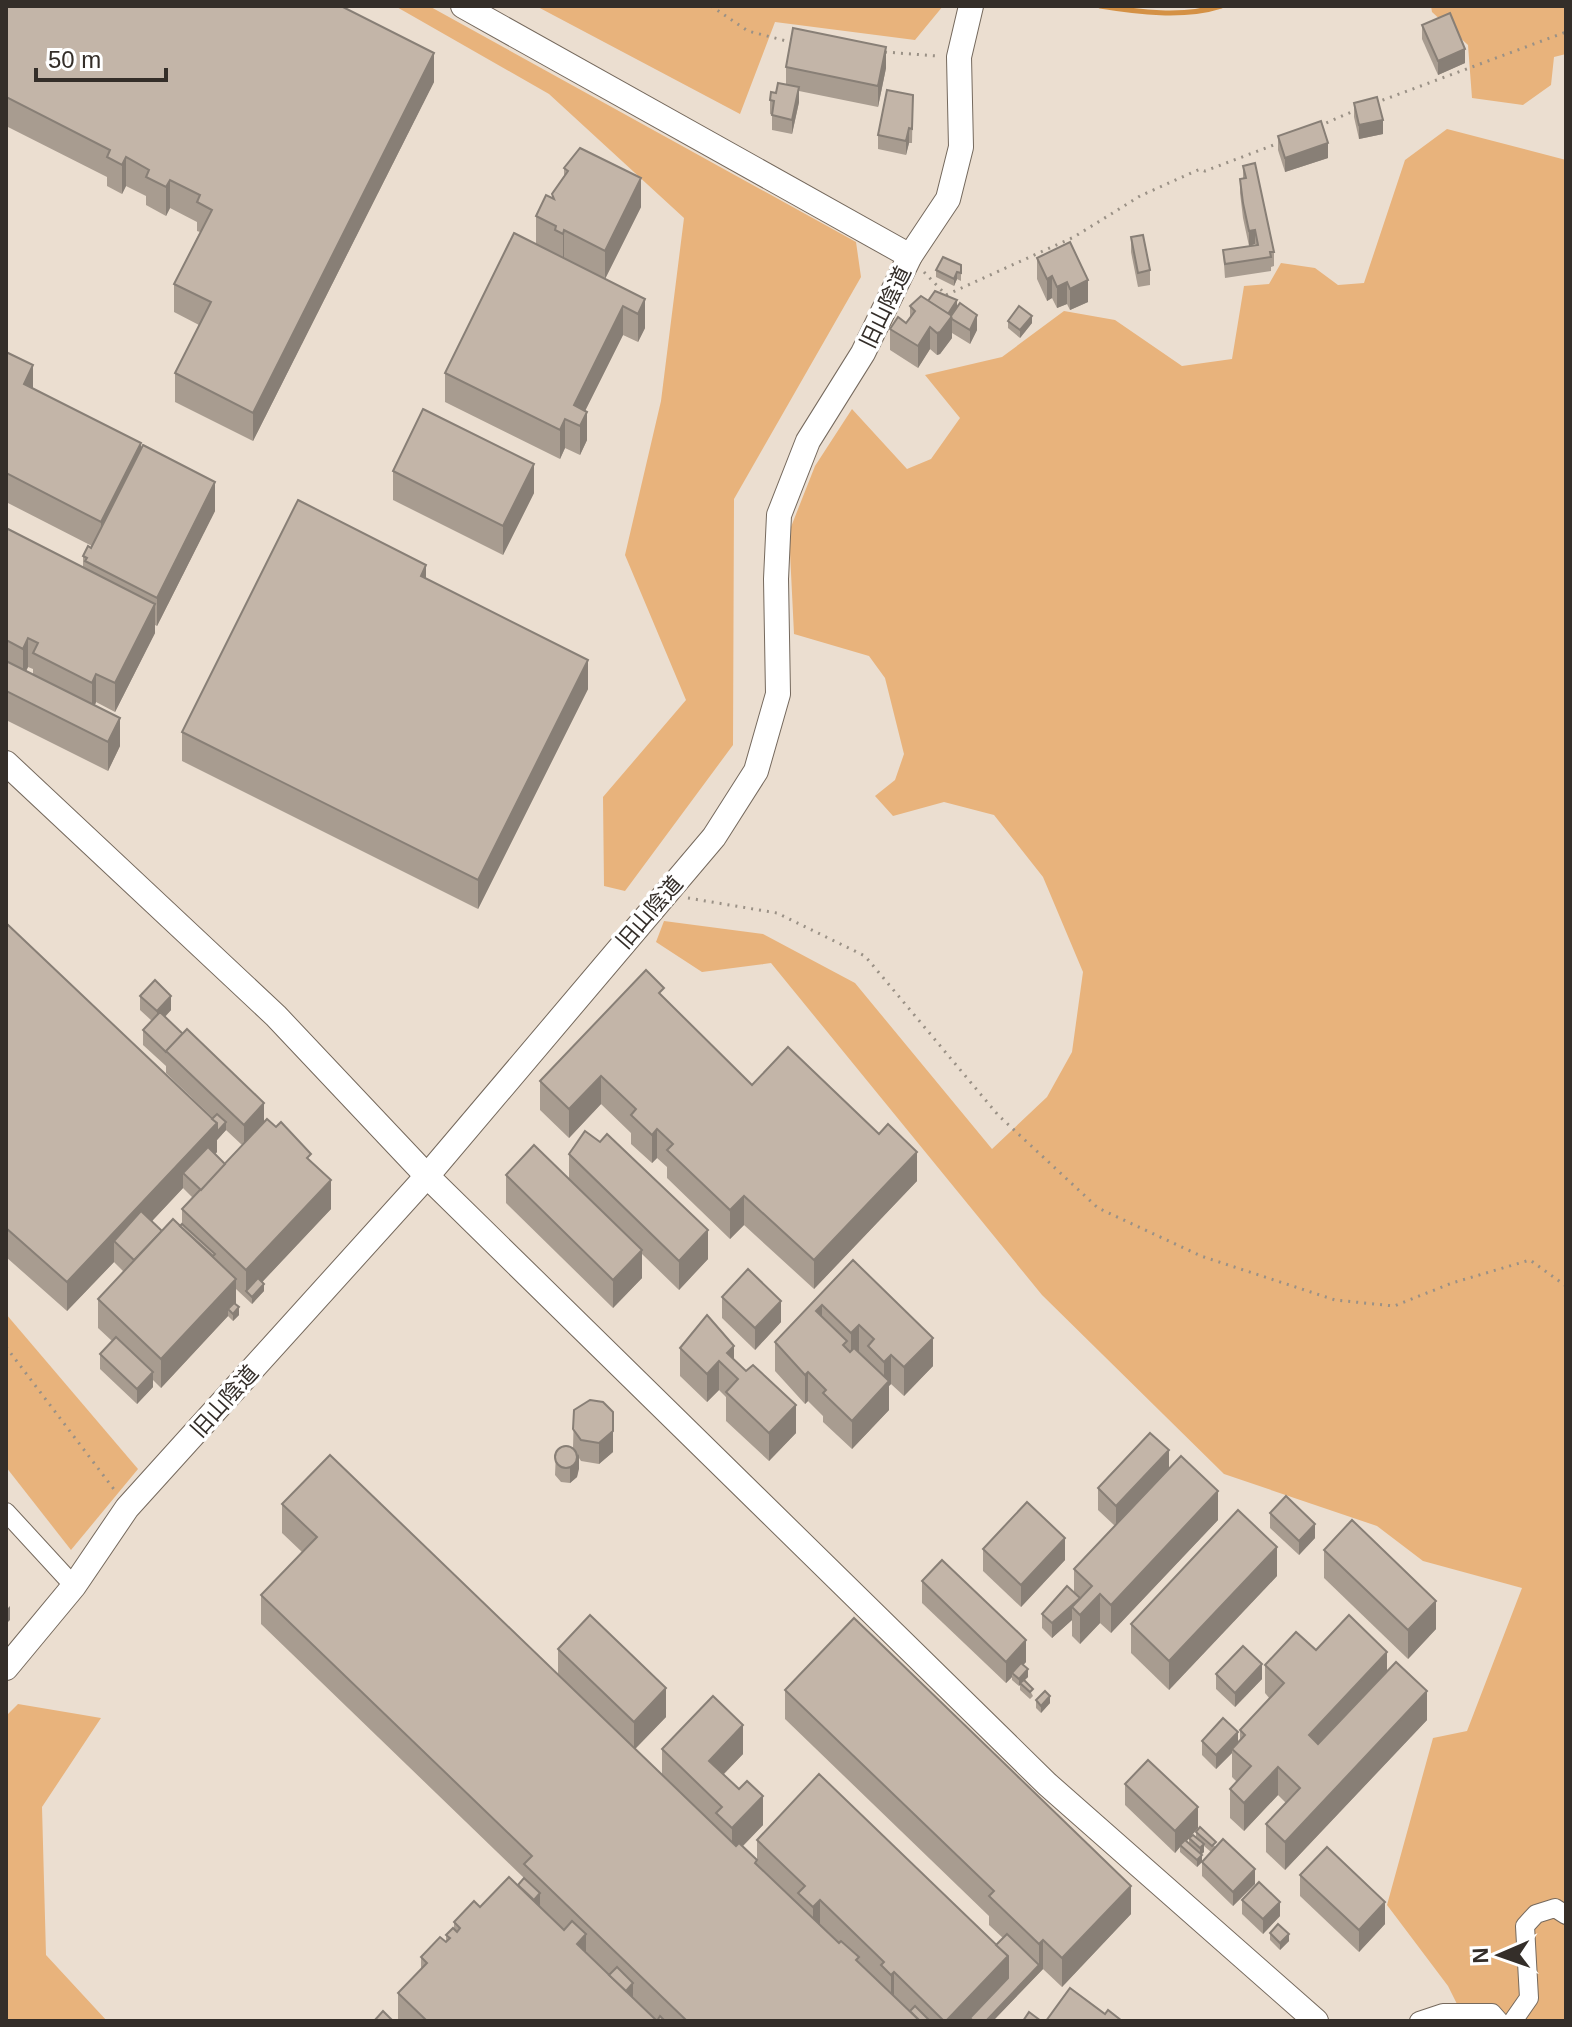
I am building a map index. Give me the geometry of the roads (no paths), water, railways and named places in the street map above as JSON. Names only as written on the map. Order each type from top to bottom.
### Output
[{"type":"street","points":[[463,6],[910,256]]},
{"type":"street","name":"旧山陰道","points":[[6,1668],[74,1586],[127,1508],[427,1176],[714,837],[756,771],[778,694],[776,579],[779,515],[808,441],[863,353],[910,256],[948,199],[961,147],[959,57],[971,6]]},
{"type":"street","points":[[6,763],[276,1016],[427,1176],[1047,1784],[1316,2021]]},
{"type":"street","points":[[6,1512],[14,1536],[74,1586]]},
{"type":"street","points":[[1513,2021],[1529,1998],[1525,1926],[1536,1914],[1555,1908],[1566,1915]]},
{"type":"street","points":[[1419,2021],[1443,2013],[1492,2013],[1499,2021]]},
{"type":"waterway","points":[[1100,6],[1176,13],[1221,6]]}]
